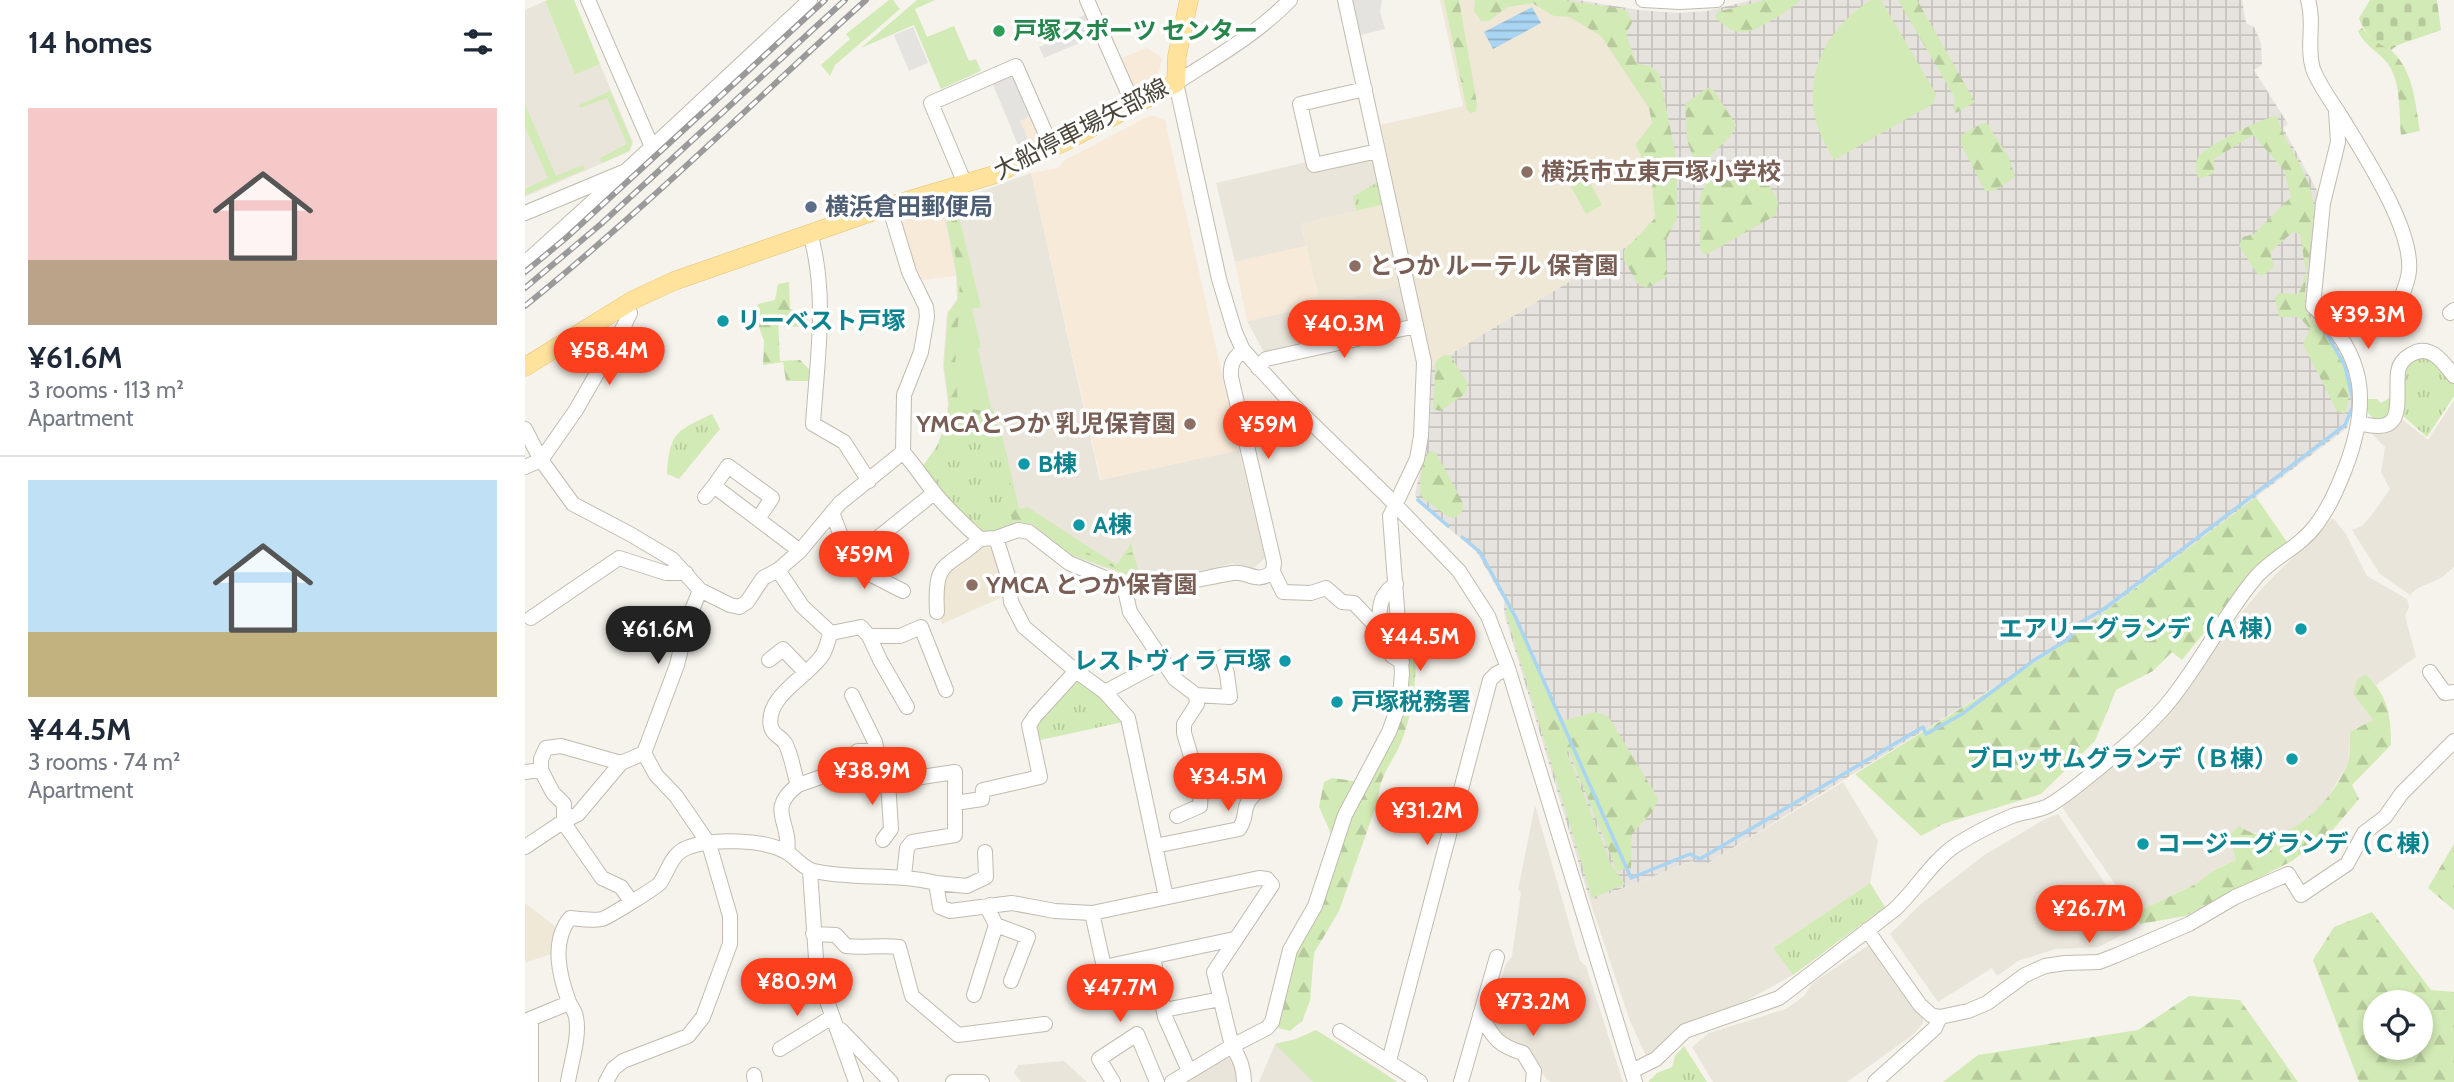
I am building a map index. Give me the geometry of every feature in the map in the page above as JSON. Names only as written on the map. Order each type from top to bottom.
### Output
[{"type":"main road","name":"大船停車場矢部線","points":[[525,368],[627,304],[674,281],[889,206],[993,175],[1052,148],[1176,83],[1177,56],[1189,0]]},
{"type":"street","points":[[588,0],[652,147]]},
{"type":"street","points":[[525,263],[810,0]]},
{"type":"street","points":[[1087,0],[1134,106]]},
{"type":"street","points":[[1290,0],[1245,40],[1176,83],[1219,279],[1234,331],[1243,351],[1258,368],[1395,504],[1471,587],[1489,616],[1508,668],[1634,1076],[1685,1031],[1779,998],[1908,897],[1943,853],[1982,830],[2056,800],[2098,768],[2168,703],[2257,575],[2316,526],[2335,495],[2357,437],[2360,423],[2359,380],[2349,349],[2329,320],[2313,306]]},
{"type":"street","points":[[1171,1082],[1268,1028],[1272,1022],[1290,950],[1315,906],[1345,815],[1389,732],[1396,714],[1401,684],[1402,662],[1390,516],[1417,458],[1421,436],[1424,362],[1345,0]]},
{"type":"street","points":[[1643,0],[1717,0]]},
{"type":"street","points":[[2308,0],[2311,12],[2309,41],[2314,71],[2403,228],[2408,246],[2409,272],[2396,312],[2346,318],[2313,306]]},
{"type":"street","points":[[965,184],[931,103],[1016,66],[1052,148]]},
{"type":"street","points":[[1365,89],[1300,104],[1314,165],[1378,150]]},
{"type":"street","points":[[2313,306],[2322,204],[2338,142],[2336,109]]},
{"type":"street","points":[[525,213],[625,172]]},
{"type":"street","points":[[889,206],[909,272],[926,307],[927,317],[922,352],[904,395],[903,452],[934,493],[980,539]]},
{"type":"street","points":[[810,233],[817,255],[821,307],[813,424],[844,442],[869,481]]},
{"type":"street","points":[[525,467],[541,460],[576,410],[624,327],[630,313],[627,304]]},
{"type":"street","points":[[1258,368],[1266,359],[1416,326]]},
{"type":"street","points":[[1243,351],[1235,357],[1230,367],[1231,377],[1274,562],[1273,572],[1283,592],[1311,593],[1326,588],[1342,601],[1355,603],[1370,620],[1380,621]]},
{"type":"street","points":[[2360,423],[2381,426],[2396,414],[2399,405],[2398,371],[2401,362],[2409,355],[2426,351],[2434,353],[2454,376]]},
{"type":"street","points":[[525,429],[541,460],[573,504],[672,559],[700,590],[739,607],[747,602],[763,578],[778,570],[800,551],[840,503],[903,452]]},
{"type":"street","points":[[758,519],[772,498],[728,466],[710,491],[758,519],[800,551]]},
{"type":"street","points":[[850,560],[934,493]]},
{"type":"street","points":[[832,512],[850,560],[855,566],[903,591]]},
{"type":"street","points":[[937,612],[936,585],[940,571],[980,539],[996,538],[1010,531],[1029,532],[1069,563],[1124,586],[1152,587],[1215,578],[1235,572],[1256,578],[1273,572]]},
{"type":"street","points":[[996,538],[1008,576],[1011,602],[1024,627],[1076,671],[1105,691],[1128,718],[1166,897]]},
{"type":"street","points":[[531,618],[619,558],[666,573],[686,573]]},
{"type":"street","points":[[778,570],[803,606],[831,633],[861,627],[869,636],[907,707]]},
{"type":"street","points":[[1396,584],[1386,589],[1381,597],[1380,621],[1392,656],[1402,662]]},
{"type":"street","points":[[1124,586],[1130,612],[1175,679],[1196,695],[1230,697],[1222,657]]},
{"type":"street","points":[[525,847],[578,814],[621,763],[644,753],[677,665],[688,621],[700,590]]},
{"type":"street","points":[[869,636],[899,636],[921,627],[946,690]]},
{"type":"street","points":[[798,785],[785,743],[774,734],[771,714],[787,688],[806,673],[823,654],[831,633]]},
{"type":"street","points":[[769,660],[783,649],[806,673]]},
{"type":"street","points":[[1105,691],[1163,661]]},
{"type":"street","points":[[1389,1061],[1490,680],[1508,668]]},
{"type":"street","points":[[955,803],[982,799],[983,790],[1040,777],[1029,725],[1076,671]]},
{"type":"street","points":[[2430,672],[2445,693],[2454,692]]},
{"type":"street","points":[[852,695],[885,764],[891,829],[883,840]]},
{"type":"street","points":[[1177,816],[1200,806],[1201,790],[1184,733],[1184,724],[1197,704],[1196,695]]},
{"type":"street","points":[[1867,930],[1920,1005],[1931,1015],[1940,1017],[1968,1011],[1987,1003],[2025,975],[2045,966],[2099,962],[2189,924],[2235,897],[2288,874],[2301,895],[2347,864],[2364,832],[2385,817],[2402,793],[2454,741]]},
{"type":"street","points":[[621,763],[561,746],[546,748],[541,759],[541,770],[553,793],[564,804],[564,821],[602,878],[621,887],[631,901]]},
{"type":"street","points":[[787,852],[781,812],[785,795],[798,785],[824,776],[858,751],[877,751]]},
{"type":"street","points":[[606,1082],[613,1069],[623,1061],[688,1036],[703,1017],[730,944],[730,916],[709,844],[676,796],[656,775],[644,753]]},
{"type":"street","points":[[1155,846],[1239,829],[1244,822],[1246,804],[1266,785],[1263,777],[1253,768],[1239,761],[1195,770]]},
{"type":"street","points":[[525,772],[541,770]]},
{"type":"street","points":[[888,782],[955,772],[955,835],[912,842],[907,848],[904,876]]},
{"type":"street","points":[[568,1082],[576,1034],[576,1015],[569,1003],[558,966],[559,936],[562,928],[569,918],[600,920],[611,916],[631,901],[658,887],[672,859],[680,851],[690,846],[751,841],[767,843],[787,852],[810,871],[904,876],[967,886],[986,877],[985,852]]},
{"type":"street","points":[[810,871],[817,974],[856,1082]]},
{"type":"street","points":[[936,883],[940,907],[950,911],[1012,903],[1055,911],[1092,913],[1259,878],[1268,879],[1272,885],[1214,972],[1232,1046],[1244,1071],[1244,1082]]},
{"type":"street","points":[[990,905],[988,909],[996,925],[1028,937],[1011,981]]},
{"type":"street","points":[[1092,913],[1104,967],[1234,939]]},
{"type":"street","points":[[974,995],[996,925]]},
{"type":"street","points":[[813,934],[836,935],[846,946],[899,947],[912,996],[958,1035],[1045,1024]]},
{"type":"street","points":[[1153,957],[1164,1010],[1189,1070]]},
{"type":"street","points":[[1461,1082],[1497,957]]},
{"type":"street","points":[[1164,1010],[1221,999]]},
{"type":"street","points":[[531,1082],[528,1020],[569,1003]]},
{"type":"street","points":[[1481,1015],[1495,1040],[1505,1048],[1523,1053],[1534,1071],[1533,1082]]},
{"type":"street","points":[[1875,1082],[1935,1028],[1940,1017]]},
{"type":"street","points":[[780,1049],[834,1020]]},
{"type":"street","points":[[834,1020],[891,1082]]},
{"type":"street","points":[[1340,1031],[1420,1082]]},
{"type":"street","points":[[1113,1082],[1099,1059],[1137,1034],[1157,1082]]},
{"type":"street","points":[[953,1082],[982,1082]]},
{"type":"shaded area","points":[[1352,0],[1382,0],[1380,12],[1385,29],[1361,35]]},
{"type":"shaded area","name":"横浜市立東戸塚小学校","points":[[1440,0],[1562,0],[1612,37],[1650,85],[1670,220],[1431,366],[1381,125],[1463,106]]},
{"type":"shaded area","points":[[1562,0],[1678,13],[1707,11],[1752,0],[2242,0],[2246,23],[2254,27],[2261,43],[2262,65],[2254,70],[2288,124],[2283,128],[2318,192],[2307,308],[2331,334],[2346,362],[2354,396],[2347,428],[2050,653],[1703,866],[1692,861],[1590,901],[1504,613],[1504,600],[1476,551],[1420,504],[1415,495],[1430,420],[1431,366],[1670,220]]},
{"type":"shaded area","points":[[545,1],[575,75],[600,64],[633,142],[630,151],[525,197],[525,10]]},
{"type":"shaded area","points":[[1087,14],[1096,36],[1044,58],[1039,47],[1054,41],[1049,30]]},
{"type":"shaded area","points":[[913,27],[928,63],[909,71],[894,35]]},
{"type":"shaded area","points":[[1147,48],[1162,58],[1159,72],[1150,84],[1131,95],[1116,60]]},
{"type":"shaded area","points":[[1013,72],[1042,140],[1021,152],[992,81]]},
{"type":"shaded area","points":[[1012,73],[1033,114],[1020,121],[1028,139],[1018,145],[992,82]]},
{"type":"shaded area","points":[[1151,115],[1165,120],[1239,450],[1101,480],[1031,173],[1058,168],[1065,160]]},
{"type":"shaded area","points":[[1371,156],[1380,181],[1353,196],[1356,211],[1301,224],[1306,246],[1235,262],[1216,183],[1311,161]]},
{"type":"shaded area","points":[[1031,173],[1100,480],[1239,450],[1265,558],[1253,569],[1233,563],[1212,569],[1137,579],[1066,554],[1033,526],[1014,525],[990,410],[945,426],[948,404],[943,366],[947,313],[957,299],[956,276],[942,206]]},
{"type":"shaded area","points":[[941,201],[956,276],[923,280],[918,271],[914,272],[897,217]]},
{"type":"shaded area","name":"とつか ルーテル 保育園","points":[[1385,204],[1403,285],[1320,304],[1301,224]]},
{"type":"shaded area","points":[[1306,246],[1320,304],[1247,321],[1235,262]]},
{"type":"shaded area","points":[[1403,285],[1411,325],[1266,356],[1247,321]]},
{"type":"shaded area","points":[[2454,400],[2454,567],[2441,578],[2416,589],[2410,595],[2380,574],[2352,530],[2362,526],[2390,489],[2381,472],[2385,447],[2369,431],[2389,429],[2402,419],[2428,440]]},
{"type":"shaded area","points":[[2333,518],[2346,534],[2367,576],[2407,599],[2409,607],[2405,616],[2416,657],[2376,685],[2366,674],[2353,694],[2373,720],[2350,732],[2348,763],[2323,806],[2302,823],[2280,835],[2247,832],[2236,860],[2211,872],[2196,884],[2135,913],[2062,807],[2164,720],[2223,634],[2264,586]]},
{"type":"shaded area","name":"YMCA とつか保育園","points":[[984,545],[994,550],[1005,596],[942,624],[939,615],[947,569]]},
{"type":"shaded area","points":[[1843,782],[1878,840],[1870,883],[1773,948],[1793,975],[1646,1056],[1630,1021],[1590,901],[1693,861],[1703,866]]},
{"type":"shaded area","points":[[1535,805],[1580,961],[1586,966],[1623,1082],[1547,1080],[1527,1051],[1500,1035],[1488,1017],[1505,966],[1512,956],[1521,892],[1518,890]]},
{"type":"shaded area","points":[[2058,814],[2135,928],[2099,947],[2056,949],[2018,961],[1997,976],[1992,968],[1938,1002],[1890,934],[1921,904],[1983,856]]},
{"type":"shaded area","points":[[525,903],[555,926],[556,952],[525,963]]},
{"type":"shaded area","points":[[1869,945],[1919,1015],[1923,1016],[1923,1023],[1914,1034],[1847,1082],[1713,1082],[1692,1047],[1709,1033],[1786,1009],[1804,996],[1813,983]]},
{"type":"shaded area","points":[[1316,1030],[1397,1082],[1259,1082],[1275,1044]]},
{"type":"shaded area","points":[[1231,1055],[1235,1061],[1239,1082],[1182,1082]]},
{"type":"shaded area","points":[[1064,1061],[1087,1082],[1021,1082],[1014,1073],[1018,1065]]},
{"type":"green space","points":[[574,0],[600,64],[575,75],[545,1]]},
{"type":"green space","points":[[889,0],[893,0],[900,9],[835,65],[830,76],[821,65],[850,39],[846,34]]},
{"type":"green space","points":[[917,0],[935,0],[915,9],[927,37],[954,26],[969,61],[976,59],[981,71],[941,89],[914,25],[861,48]]},
{"type":"green space","points":[[1444,0],[1459,0],[1477,104],[1476,111],[1471,113],[1467,110]]},
{"type":"green space","points":[[1475,0],[1562,0],[1628,12],[1632,23],[1626,33],[1636,63],[1650,66],[1659,73],[1677,161],[1677,218],[1665,242],[1667,277],[1647,288],[1638,284],[1624,260],[1624,251],[1655,218],[1651,173],[1635,145],[1652,123],[1649,108],[1601,36],[1570,17],[1554,16],[1532,3],[1507,7],[1489,21],[1481,21],[1474,11]]},
{"type":"green space","points":[[1765,0],[1801,0],[1749,31],[1731,30],[1715,17],[1717,12]]},
{"type":"green space","points":[[1871,0],[1881,0],[1936,94],[1933,104],[1834,160],[1819,131],[1814,111],[1815,74],[1821,56],[1841,25]]},
{"type":"green space","points":[[1898,0],[1917,0],[1975,102],[1956,113],[1953,108],[1955,98]]},
{"type":"green space","points":[[2370,0],[2437,0],[2441,30],[2391,50],[2371,38],[2361,24],[2359,18]]},
{"type":"green space","points":[[2362,28],[2400,60],[2412,89],[2420,131],[2401,135],[2399,98],[2392,71],[2360,36],[2358,31]]},
{"type":"green space","points":[[1707,88],[1713,89],[1736,125],[1731,136],[1705,161],[1694,160],[1687,140],[1685,104]]},
{"type":"green space","points":[[610,91],[632,143],[629,151],[602,163],[600,158],[627,144],[607,98],[580,108],[579,105]]},
{"type":"green space","points":[[525,104],[556,176],[583,165],[585,169],[525,195],[525,189],[548,178],[525,127]]},
{"type":"green space","points":[[2277,116],[2306,178],[2313,200],[2305,304],[2307,313],[2342,362],[2349,392],[2345,414],[2337,411],[2303,344],[2310,329],[2299,317],[2279,317],[2275,298],[2278,293],[2299,294],[2306,272],[2300,234],[2293,232],[2270,252],[2274,267],[2264,275],[2258,275],[2239,246],[2243,237],[2254,234],[2291,197],[2284,170],[2253,135],[2214,159],[2214,173],[2203,178],[2198,177],[2196,162],[2204,151],[2248,126]]},
{"type":"green space","points":[[1987,123],[2008,156],[2015,177],[1994,191],[1985,191],[1961,144],[1961,135]]},
{"type":"green space","points":[[1757,165],[1778,201],[1776,215],[1706,255],[1700,250],[1700,196],[1706,183]]},
{"type":"green space","points":[[1584,172],[1602,205],[1586,214],[1568,181]]},
{"type":"green space","points":[[1380,181],[1385,204],[1356,211],[1353,196]]},
{"type":"green space","points":[[956,205],[981,307],[972,309],[981,347],[978,349],[991,409],[998,430],[1001,430],[1019,509],[1027,507],[1117,565],[1131,543],[1140,577],[1067,553],[1033,524],[1015,525],[990,409],[946,424],[949,404],[944,367],[948,313],[958,300],[957,276],[944,208]]},
{"type":"green space","points":[[953,208],[955,212],[968,276],[967,296],[958,322],[955,366],[958,402],[963,407],[987,412],[999,438],[1017,510],[1034,516],[1077,548],[1119,567],[1127,554],[1132,552],[1137,571],[1132,574],[1068,550],[1033,522],[1015,522],[944,435],[950,405],[946,364],[952,316],[959,301],[960,277],[946,211]]},
{"type":"green space","points":[[789,282],[790,309],[807,314],[809,326],[789,327],[778,319],[780,361],[800,360],[814,374],[814,381],[786,381],[783,362],[763,365],[764,341],[755,316],[758,304],[775,300],[778,284]]},
{"type":"green space","points":[[1444,355],[1451,356],[1468,384],[1465,394],[1440,411],[1433,409],[1436,361]]},
{"type":"green space","points":[[2414,358],[2432,358],[2454,383],[2454,396],[2427,437],[2402,415],[2403,371]]},
{"type":"green space","points":[[2394,395],[2395,404],[2387,418],[2375,419],[2367,411],[2368,399],[2377,399],[2381,403]]},
{"type":"green space","points":[[990,409],[1014,525],[994,534],[981,534],[961,518],[922,467],[937,446],[945,426]]},
{"type":"green space","points":[[712,414],[720,429],[679,479],[667,474],[670,449],[677,435]]},
{"type":"green space","points":[[1430,451],[1436,453],[1463,503],[1462,511],[1457,517],[1449,517],[1421,497],[1421,473]]},
{"type":"green space","points":[[2256,497],[2287,542],[2254,571],[2182,660],[2172,652],[2153,671],[2116,690],[2095,741],[2041,794],[1943,824],[1921,836],[1855,774],[2050,653]]},
{"type":"green space","points":[[1508,603],[1557,711],[1557,728],[1611,864],[1625,884],[1592,898],[1506,614]]},
{"type":"green space","points":[[1410,645],[1415,648],[1413,697],[1400,745],[1383,777],[1378,800],[1339,911],[1314,953],[1310,1001],[1302,1021],[1290,1031],[1278,1028],[1295,955],[1320,910],[1338,856],[1319,807],[1324,782],[1333,778],[1366,783],[1404,698]]},
{"type":"green space","points":[[2366,674],[2387,706],[2391,745],[2352,785],[2359,799],[2331,832],[2292,861],[2185,916],[2140,924],[2135,913],[2196,884],[2211,872],[2236,860],[2229,835],[2239,826],[2255,834],[2272,835],[2288,830],[2318,809],[2340,780],[2347,765],[2350,732],[2373,720],[2353,694],[2356,681]]},
{"type":"green space","points":[[1079,681],[1102,696],[1123,722],[1036,741],[1033,727],[1072,682]]},
{"type":"green space","points":[[1595,712],[1608,716],[1658,798],[1654,810],[1632,834],[1631,868],[1617,871],[1569,752],[1550,742],[1543,722],[1550,718],[1566,720]]},
{"type":"green space","points":[[2454,844],[2454,910],[2428,888]]},
{"type":"green space","points":[[1870,883],[1885,907],[1793,975],[1773,948]]},
{"type":"green space","points":[[2372,912],[2431,990],[2363,990],[2363,1060],[2433,1060],[2433,990],[2454,992],[2454,1082],[2359,1082],[2313,960],[2334,927]]},
{"type":"green space","points":[[2189,996],[2240,1000],[2298,1082],[1943,1082],[1978,1055],[2138,1030]]},
{"type":"green space","points":[[1316,1030],[1397,1082],[1313,1082],[1275,1044]]},
{"type":"green space","points":[[1684,1046],[1707,1082],[1648,1082],[1657,1073],[1672,1067],[1675,1056]]},
{"type":"water","points":[[1532,7],[1541,23],[1493,49],[1484,32]]},
{"type":"waterway","points":[[1462,537],[1480,552],[1515,616],[1631,878],[1690,854],[1700,859],[1923,727],[1926,734],[1962,714],[2033,661],[2070,638],[2076,625],[2104,609],[2345,425],[2354,404],[2345,366],[2320,322]]},
{"type":"waterway","points":[[1418,500],[1448,526]]},
{"type":"railway","points":[[525,272],[566,238],[825,0]]},
{"type":"railway","points":[[525,288],[601,224],[845,0]]},
{"type":"railway","points":[[525,306],[655,194],[866,0]]},
{"type":"place","name":"戸塚スポーツ センター","points":[[999,31]]},
{"type":"place","name":"横浜市立東戸塚小学校","points":[[1527,172]]},
{"type":"place","name":"横浜倉田郵便局","points":[[811,207]]},
{"type":"place","name":"とつか ルーテル 保育園","points":[[1355,266]]},
{"type":"place","name":"リーベスト戸塚","points":[[723,321]]},
{"type":"place","name":"YMCAとつか 乳児保育園","points":[[1190,424]]},
{"type":"place","name":"B棟","points":[[1024,464]]},
{"type":"place","name":"A棟","points":[[1079,525]]},
{"type":"place","name":"YMCA とつか保育園","points":[[972,585]]},
{"type":"place","name":"エアリーグランデ（Ａ棟）","points":[[2301,629]]},
{"type":"place","name":"レストヴィラ 戸塚","points":[[1285,661]]},
{"type":"place","name":"戸塚税務署","points":[[1337,702]]},
{"type":"place","name":"ブロッサムグランデ（Ｂ棟）","points":[[2292,759]]},
{"type":"place","name":"コージーグランデ（Ｃ棟）","points":[[2143,844]]}]
